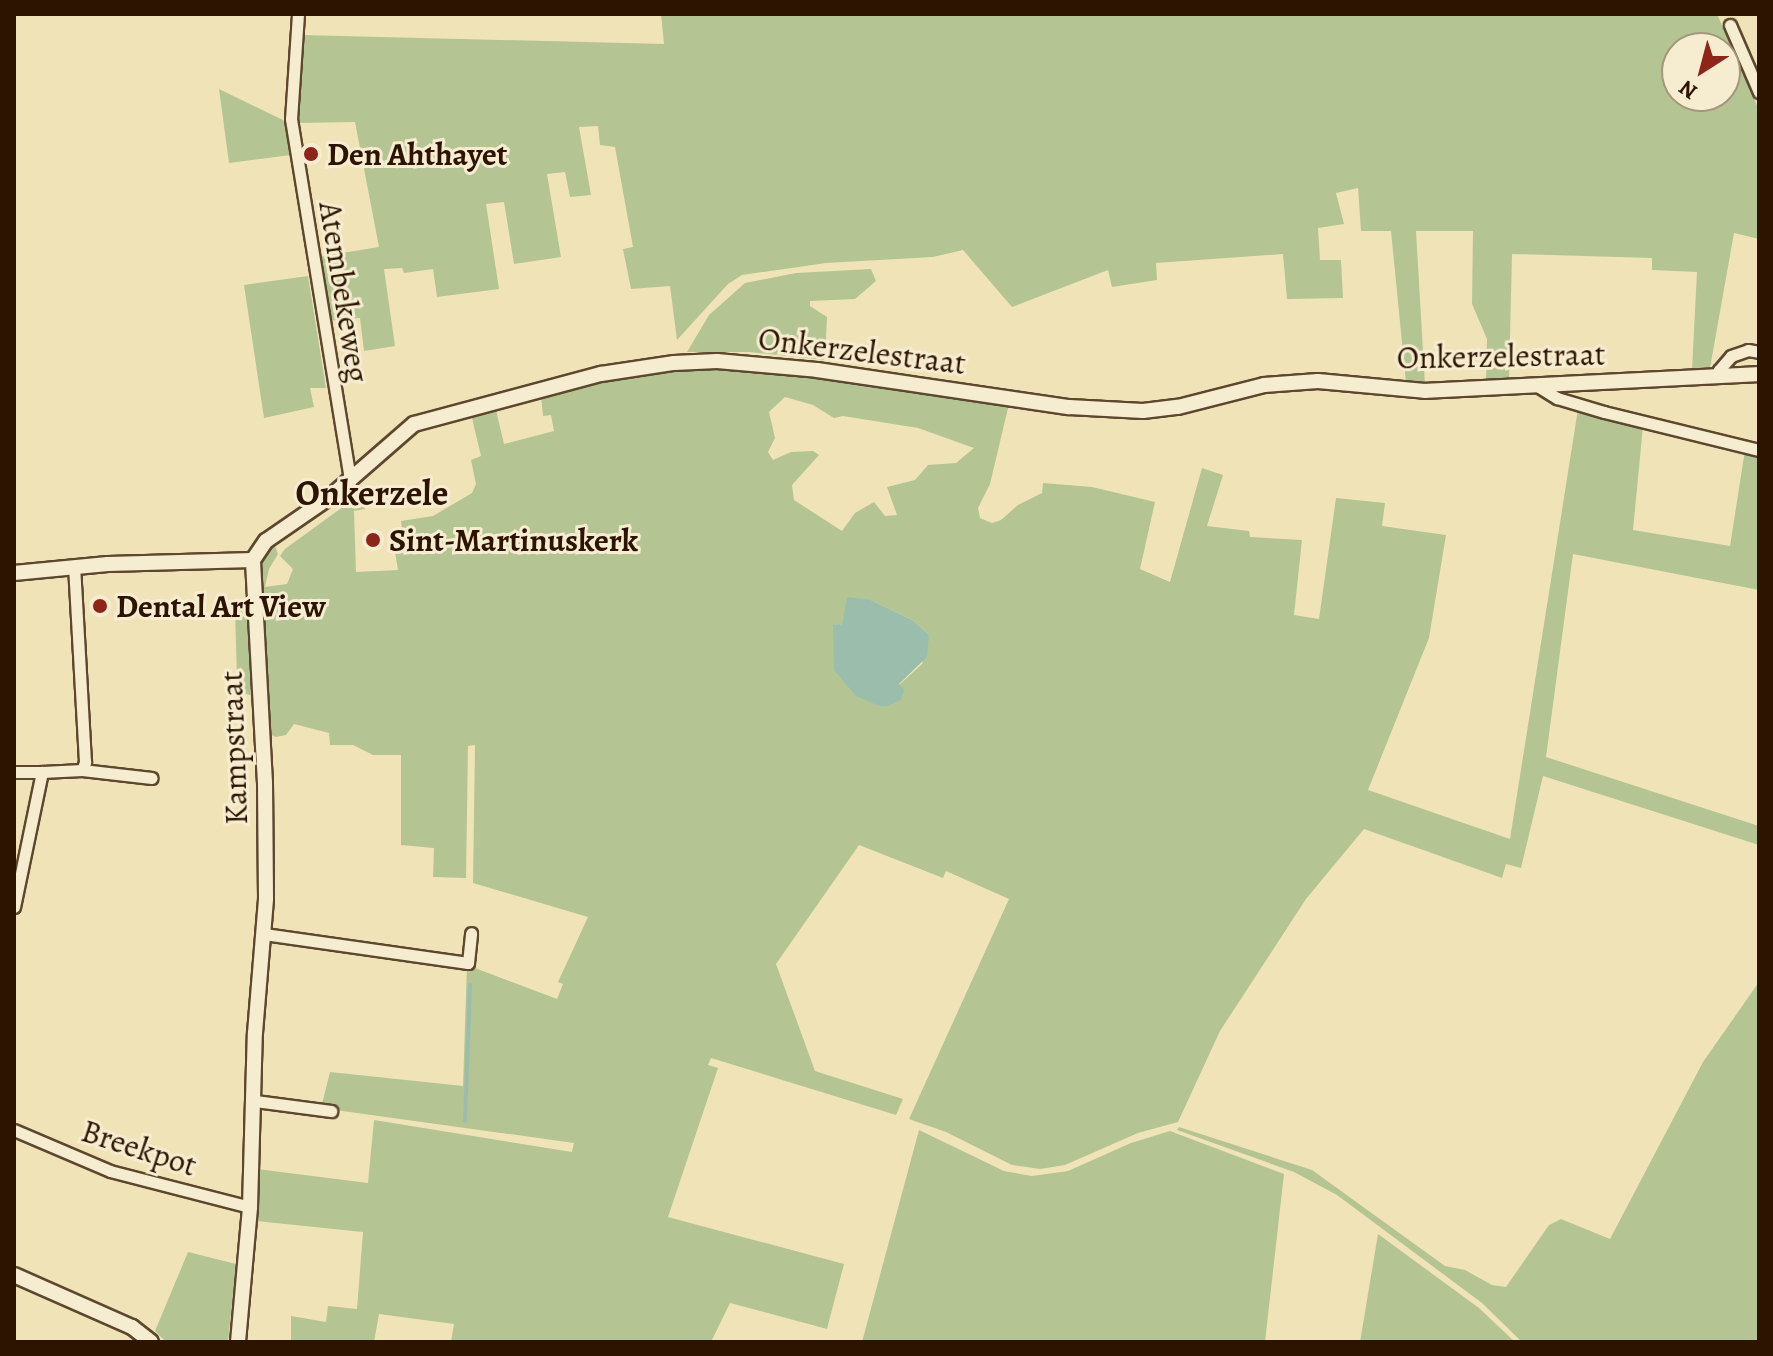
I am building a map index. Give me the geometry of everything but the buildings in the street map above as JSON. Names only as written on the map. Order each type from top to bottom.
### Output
[{"type":"street","name":"Atembekeweg","points":[[298,14],[291,119],[350,481]]},
{"type":"street","points":[[1730,25],[1759,92]]},
{"type":"street","points":[[1719,376],[1719,370],[1731,356],[1748,350],[1759,352]]},
{"type":"street","name":"Onkerzelestraat","points":[[253,560],[266,541],[350,481],[414,424],[588,377],[674,363],[717,361],[817,370],[1069,407],[1125,411],[1178,407],[1264,385],[1318,381],[1425,391],[1759,374]]},
{"type":"street","points":[[1536,385],[1557,398],[1589,408],[1759,450]]},
{"type":"street","points":[[14,573],[74,567],[253,560]]},
{"type":"street","name":"Kampstraat","points":[[238,1342],[250,1207],[255,1033],[264,934],[265,783],[253,560]]},
{"type":"street","points":[[74,567],[85,762],[82,770]]},
{"type":"street","points":[[14,772],[82,770],[152,778]]},
{"type":"street","points":[[14,907],[42,772]]},
{"type":"street","points":[[264,934],[468,963],[471,933]]},
{"type":"street","points":[[255,1101],[331,1111]]},
{"type":"street","name":"Breekpot","points":[[14,1130],[110,1171],[250,1207]]},
{"type":"street","points":[[14,1275],[132,1327],[151,1342]]},
{"type":"green space","points":[[661,14],[1717,14],[1725,32],[1661,32],[1661,112],[1741,112],[1741,69],[1759,110],[1759,239],[1734,233],[1710,368],[1692,369],[1697,272],[1652,270],[1652,258],[1512,254],[1509,379],[1486,379],[1487,339],[1472,304],[1473,231],[1416,231],[1425,385],[1406,383],[1391,231],[1361,231],[1358,188],[1336,193],[1344,224],[1318,228],[1320,260],[1341,260],[1343,298],[1287,299],[1283,254],[1156,263],[1157,280],[1112,287],[1108,270],[1012,307],[963,250],[933,257],[826,263],[742,275],[728,284],[677,340],[670,286],[631,289],[623,249],[633,247],[615,147],[600,145],[598,126],[579,127],[591,195],[570,197],[565,172],[547,174],[561,257],[514,264],[504,202],[486,204],[499,289],[437,297],[433,269],[404,273],[402,268],[384,269],[395,346],[364,351],[360,318],[326,321],[317,257],[379,247],[355,122],[297,123],[302,35],[664,44]]},
{"type":"green space","points":[[219,89],[283,120],[287,125],[291,155],[229,163]]},
{"type":"green space","points":[[871,269],[876,281],[855,299],[810,301],[810,306],[827,317],[825,360],[749,352],[687,352],[709,315],[745,283],[796,273]]},
{"type":"green space","points":[[308,276],[326,388],[310,388],[314,407],[264,418],[244,285]]},
{"type":"green space","points":[[742,365],[1009,404],[990,484],[978,508],[980,518],[992,523],[1001,520],[1018,505],[1042,493],[1043,483],[1092,487],[1155,502],[1140,569],[1170,582],[1202,468],[1223,475],[1207,526],[1249,531],[1250,537],[1302,540],[1294,615],[1319,619],[1336,498],[1385,503],[1382,526],[1446,535],[1429,638],[1368,790],[1510,839],[1578,409],[1643,426],[1633,530],[1730,546],[1745,450],[1759,453],[1759,590],[1573,554],[1546,757],[1759,826],[1759,845],[1543,776],[1521,868],[1506,864],[1502,878],[1364,829],[1306,899],[1220,1031],[1178,1122],[1138,1133],[1065,1165],[1040,1169],[1012,1165],[946,1132],[909,1119],[1009,899],[946,871],[943,878],[859,845],[776,964],[815,1071],[903,1099],[896,1115],[711,1058],[708,1065],[718,1068],[668,1217],[844,1264],[827,1329],[730,1303],[711,1342],[451,1342],[454,1324],[379,1314],[374,1342],[291,1342],[291,1316],[326,1322],[328,1306],[357,1309],[363,1232],[256,1221],[257,1169],[368,1183],[374,1120],[572,1152],[574,1143],[321,1108],[330,1072],[463,1086],[467,965],[557,999],[563,984],[558,982],[588,917],[473,883],[475,745],[468,746],[466,878],[433,877],[434,848],[401,845],[401,755],[373,755],[353,745],[330,745],[329,733],[294,724],[286,735],[276,737],[267,733],[264,699],[246,694],[237,679],[235,611],[249,609],[247,562],[275,546],[278,554],[269,569],[265,587],[287,584],[293,569],[280,556],[285,549],[344,506],[362,486],[366,486],[365,509],[354,511],[356,572],[398,570],[395,552],[405,553],[401,521],[433,516],[472,493],[476,484],[471,460],[481,456],[471,414],[496,410],[504,444],[554,431],[551,415],[543,416],[541,396],[654,367]],"holes":[[[785,397],[813,405],[834,418],[843,416],[918,428],[974,448],[956,463],[928,465],[915,480],[887,487],[897,515],[885,516],[874,502],[855,513],[842,531],[794,500],[792,485],[819,455],[813,451],[791,452],[773,460],[768,452],[775,438],[769,412]],[[871,600],[914,621],[929,635],[922,664],[899,685],[833,624],[842,626]]]},
{"type":"green space","points":[[1759,982],[1759,1342],[1522,1342],[1482,1303],[1337,1195],[1294,1172],[1177,1130],[1179,1127],[1312,1170],[1445,1266],[1465,1270],[1492,1285],[1506,1287],[1549,1225],[1561,1219],[1610,1239],[1703,1062]]},
{"type":"green space","points":[[919,1130],[1004,1171],[1032,1176],[1068,1171],[1131,1143],[1170,1131],[1284,1174],[1265,1342],[862,1342]]},
{"type":"green space","points":[[1378,1234],[1479,1308],[1515,1342],[1360,1342]]},
{"type":"green space","points":[[188,1252],[236,1264],[228,1342],[166,1342],[155,1331]]},
{"type":"shaded area","points":[[847,597],[871,600],[914,621],[929,635],[927,657],[899,684],[904,690],[901,700],[888,706],[879,706],[856,696],[834,670],[833,624],[842,625]]},
{"type":"waterway","points":[[465,1121],[470,985]]},
{"type":"place","name":"Den Ahthayet","points":[[311,154]]},
{"type":"place","name":"Sint-Martinuskerk","points":[[373,540]]},
{"type":"place","name":"Dental Art View","points":[[100,606]]},
{"type":"district","name":"Onkerzele","points":[[372,493]]}]
